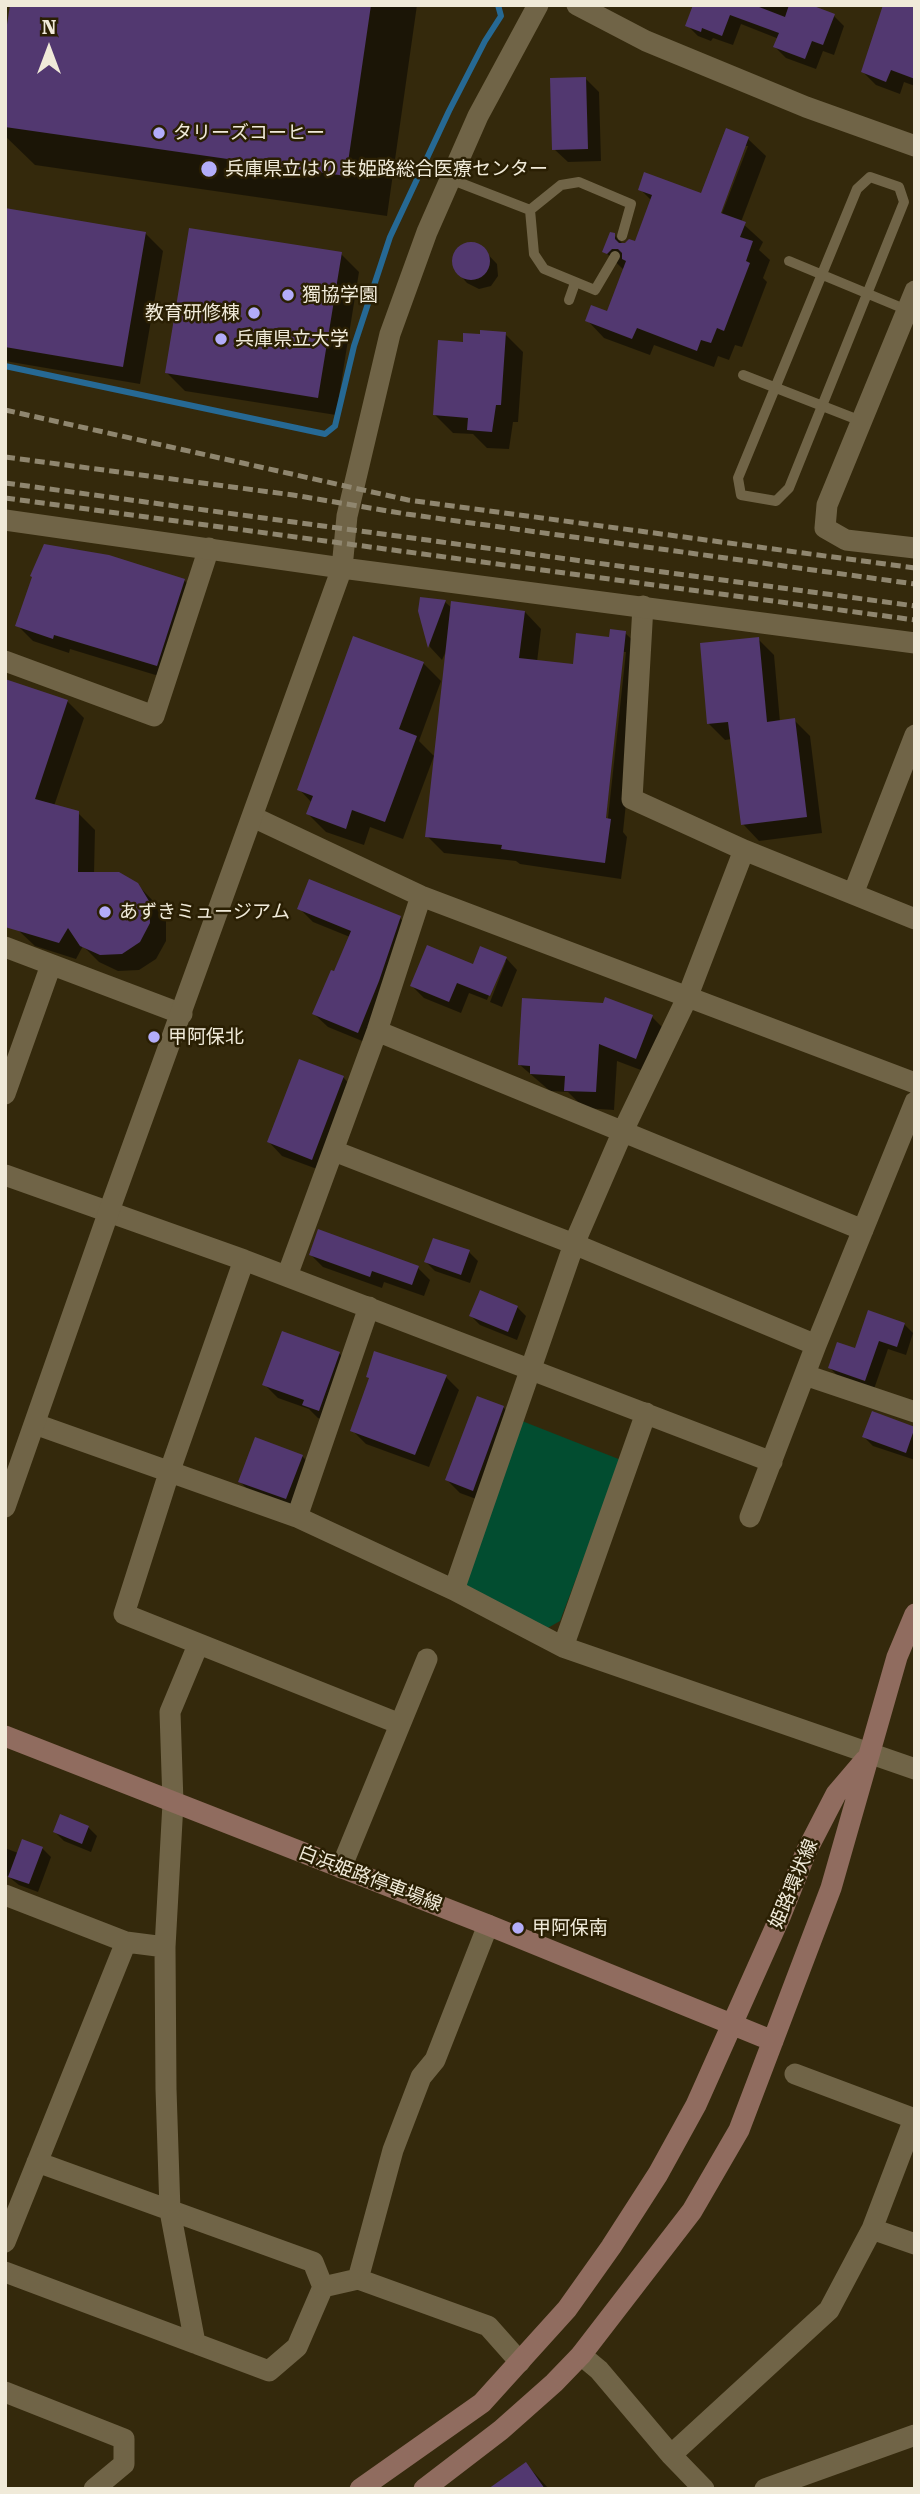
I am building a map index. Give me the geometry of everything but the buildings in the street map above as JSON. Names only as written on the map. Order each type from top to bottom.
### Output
[{"type":"main road","name":"姫路環状線","points":[[773,2041],[831,1888],[897,1657],[915,1614]]},
{"type":"main road","name":"白浜姫路停車場線","points":[[5,1736],[488,1925],[773,2041]]},
{"type":"main road","name":"姫路環状線","points":[[733,2024],[806,1852],[836,1794],[871,1753]]},
{"type":"main road","points":[[360,2489],[482,2403],[567,2309],[658,2174],[696,2105],[733,2024]]},
{"type":"main road","points":[[424,2489],[501,2430],[581,2356],[692,2211],[739,2130],[773,2041]]},
{"type":"street","points":[[5,1507],[109,1211],[342,568],[347,516],[390,334],[427,232],[478,116],[538,5]]},
{"type":"street","points":[[577,5],[646,41],[806,107],[915,146]]},
{"type":"street","points":[[911,300],[827,505],[825,528],[846,540],[915,548]]},
{"type":"street","points":[[5,520],[342,568],[915,643]]},
{"type":"street","points":[[5,660],[154,716],[209,548]]},
{"type":"street","points":[[643,606],[632,799],[744,850],[915,919]]},
{"type":"street","points":[[853,894],[915,735]]},
{"type":"street","points":[[253,817],[421,896],[915,1083]]},
{"type":"street","points":[[454,1590],[574,1244],[687,998],[744,850]]},
{"type":"street","points":[[287,1276],[377,1031],[421,896]]},
{"type":"street","points":[[5,947],[182,1014]]},
{"type":"street","points":[[5,1094],[51,965]]},
{"type":"street","points":[[377,1031],[863,1230]]},
{"type":"street","points":[[750,1517],[915,1102]]},
{"type":"street","points":[[334,1151],[574,1244],[817,1345]]},
{"type":"street","points":[[5,1175],[287,1276],[772,1462]]},
{"type":"street","points":[[244,1260],[169,1473],[124,1614],[400,1724]]},
{"type":"street","points":[[296,1517],[369,1307]]},
{"type":"street","points":[[805,1375],[915,1412]]},
{"type":"street","points":[[563,1647],[646,1413]]},
{"type":"street","points":[[35,1424],[296,1517],[454,1590],[563,1647],[915,1769]]},
{"type":"street","points":[[195,2343],[170,2211],[165,1947],[173,1803],[170,1713],[198,1645]]},
{"type":"street","points":[[341,1868],[427,1659]]},
{"type":"street","points":[[5,1895],[126,1942],[165,1947]]},
{"type":"street","points":[[358,2279],[393,2150],[421,2077],[435,2060],[488,1925]]},
{"type":"street","points":[[5,2242],[126,1942]]},
{"type":"street","points":[[671,2455],[829,2309],[872,2229],[914,2119],[795,2074]]},
{"type":"street","points":[[5,2272],[269,2371],[297,2347],[323,2287],[313,2262],[37,2162]]},
{"type":"street","points":[[872,2229],[911,2238]]},
{"type":"street","points":[[323,2287],[358,2279],[488,2326],[520,2362]]},
{"type":"street","points":[[581,2356],[599,2370],[671,2455],[704,2489]]},
{"type":"street","points":[[5,2392],[124,2439],[124,2464],[94,2489]]},
{"type":"street","points":[[765,2489],[915,2435]]},
{"type":"lane","points":[[870,177],[899,187],[904,202],[868,292],[789,488],[776,501],[741,495],[738,478],[857,189],[870,177]]},
{"type":"lane","points":[[450,179],[530,210]]},
{"type":"lane","points":[[530,210],[561,185],[579,182],[631,204],[622,236]]},
{"type":"lane","points":[[530,210],[534,254],[544,269],[595,290],[615,256]]},
{"type":"lane","points":[[789,261],[868,292],[911,300]]},
{"type":"lane","points":[[569,300],[575,283]]},
{"type":"lane","points":[[743,375],[861,421]]},
{"type":"green space","points":[[522,1421],[621,1460],[560,1621],[546,1629],[469,1590],[464,1578]]},
{"type":"waterway","points":[[5,366],[325,434],[335,426],[354,346],[390,237],[449,111],[501,16],[498,5]]},
{"type":"railway","points":[[5,410],[408,500],[915,568]]},
{"type":"railway","points":[[5,457],[293,495],[406,514],[915,584]]},
{"type":"railway","points":[[5,483],[915,606]]},
{"type":"railway","points":[[5,498],[915,620]]},
{"type":"place","name":"タリーズコーヒー","points":[[159,133]]},
{"type":"place","name":"兵庫県立はりま姫路総合医療センター","points":[[209,169]]},
{"type":"place","name":"獨協学園","points":[[288,295]]},
{"type":"place","name":"教育研修棟","points":[[254,313]]},
{"type":"place","name":"兵庫県立大学","points":[[221,339]]},
{"type":"place","name":"あずきミュージアム","points":[[105,912]]},
{"type":"place","name":"甲阿保北","points":[[154,1037]]},
{"type":"place","name":"甲阿保南","points":[[518,1928]]}]
